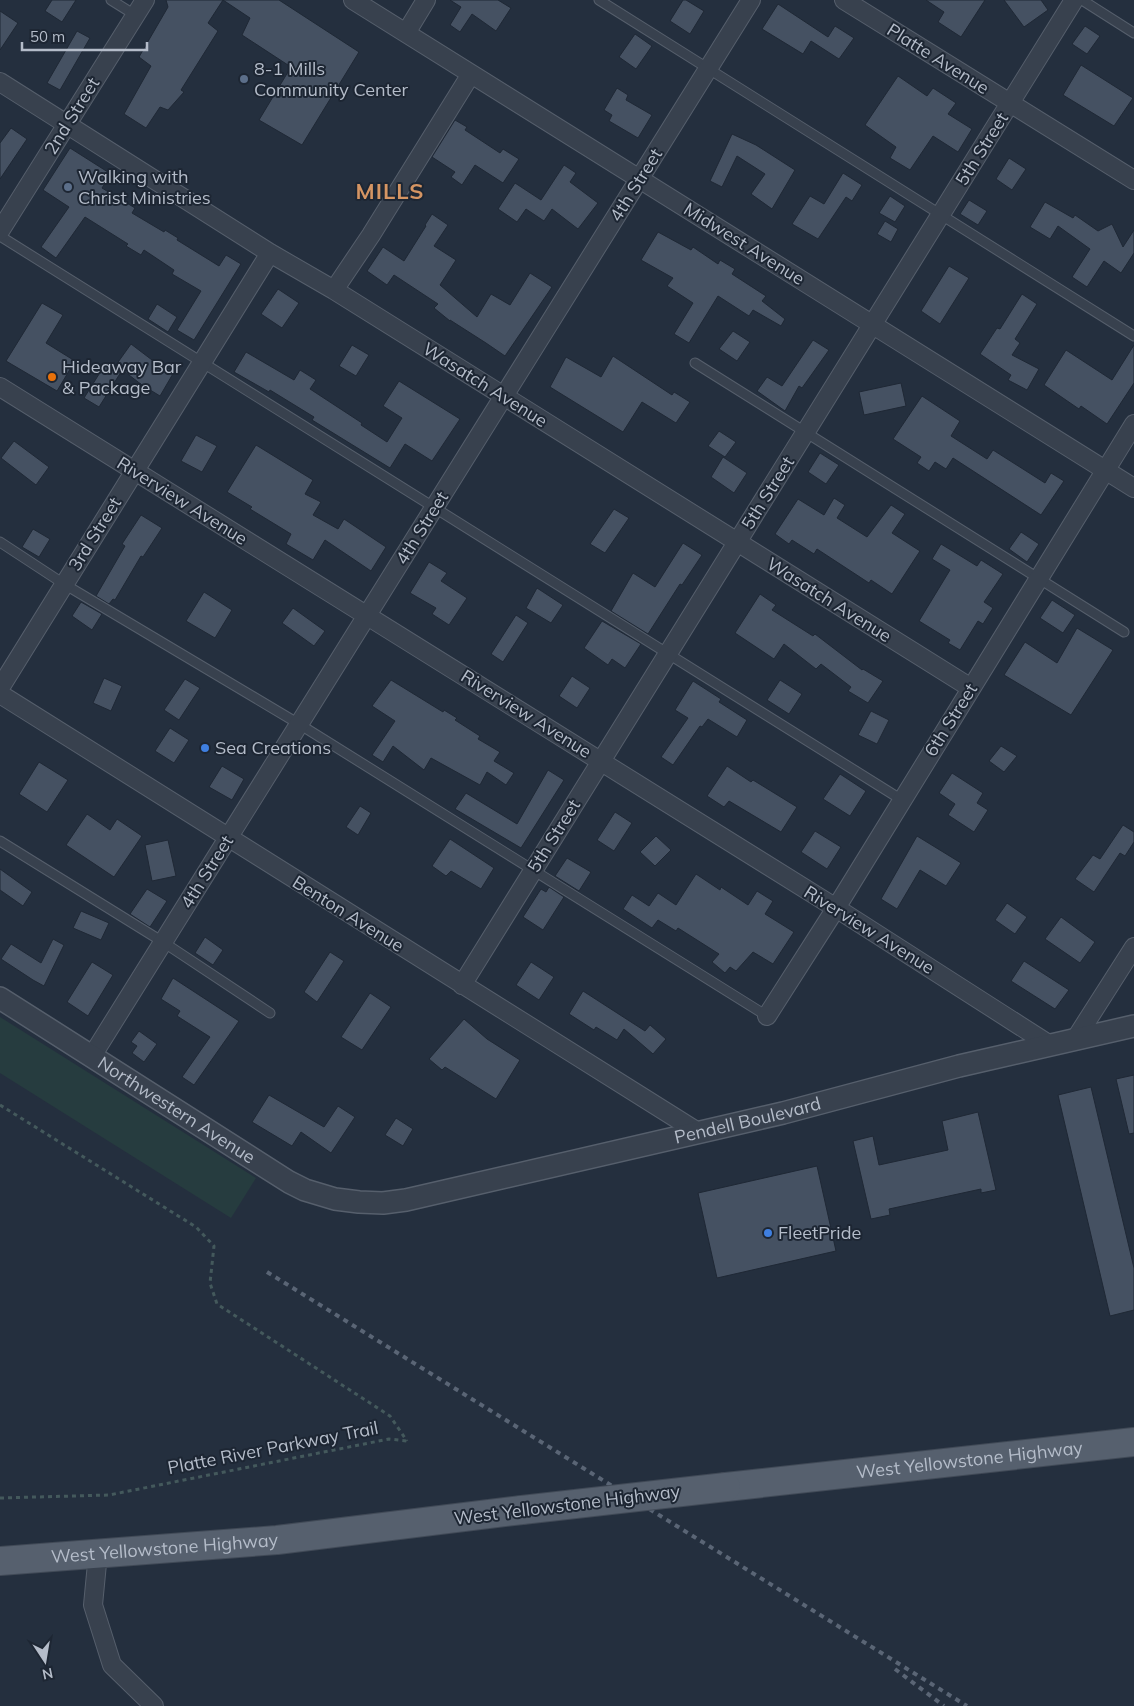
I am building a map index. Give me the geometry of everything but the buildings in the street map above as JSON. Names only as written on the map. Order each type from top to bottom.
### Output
[{"type":"main road","name":"West Yellowstone Highway","points":[[0,1561],[277,1540],[522,1510],[1134,1442]]},
{"type":"street","name":"2nd Street","points":[[0,232],[145,0]]},
{"type":"street","name":"Midwest Avenue","points":[[353,0],[1134,488]]},
{"type":"street","points":[[406,33],[426,0]]},
{"type":"street","name":"4th Street","points":[[92,1056],[752,0]]},
{"type":"street","name":"Platte Avenue","points":[[844,0],[1134,180]]},
{"type":"street","name":"5th Street","points":[[462,985],[1074,0]]},
{"type":"street","points":[[334,290],[371,235],[471,74]]},
{"type":"street","name":"Wasatch Avenue","points":[[0,82],[270,253],[334,290],[971,688]]},
{"type":"street","name":"3rd Street","points":[[0,688],[270,253]]},
{"type":"street","name":"Riverview Avenue","points":[[0,387],[836,908],[1050,1045]]},
{"type":"street","name":"6th Street","points":[[767,1016],[836,908],[1134,424]]},
{"type":"street","name":"Benton Avenue","points":[[0,694],[698,1132]]},
{"type":"street","points":[[1076,1038],[1134,947]]},
{"type":"street","name":"Northwestern Avenue","points":[[0,998],[289,1182],[305,1190],[335,1199],[359,1202]]},
{"type":"street","name":"Pendell Boulevard","points":[[359,1202],[383,1203],[424,1196],[783,1113],[959,1066],[1134,1026]]},
{"type":"street","points":[[98,1553],[93,1605],[112,1665],[154,1706]]},
{"type":"lane","points":[[111,0],[135,15]]},
{"type":"lane","points":[[599,0],[1134,336]]},
{"type":"lane","points":[[1082,0],[1134,33]]},
{"type":"lane","points":[[0,236],[902,800]]},
{"type":"lane","points":[[695,363],[1124,632]]},
{"type":"lane","points":[[0,542],[64,584],[299,724],[767,1016]]},
{"type":"lane","points":[[0,841],[163,942],[270,1013]]},
{"type":"path","name":"Platte River Parkway Trail","points":[[0,1105],[196,1227],[214,1246],[210,1283],[217,1304],[390,1416],[407,1442],[389,1439],[109,1495],[0,1498]]},
{"type":"green space","points":[[0,1017],[256,1178],[231,1218],[0,1073]]},
{"type":"railway","points":[[267,1272],[967,1706]]},
{"type":"railway","points":[[895,1669],[944,1706]]},
{"type":"place","name":"8-1 Mills Community Center","points":[[244,79]]},
{"type":"place","name":"Walking with Christ Ministries","points":[[68,187]]},
{"type":"place","name":"Hideaway Bar & Package","points":[[52,377]]},
{"type":"place","name":"Sea Creations","points":[[205,748]]},
{"type":"place","name":"FleetPride","points":[[768,1233]]},
{"type":"district","name":"MILLS","points":[[390,191]]}]
